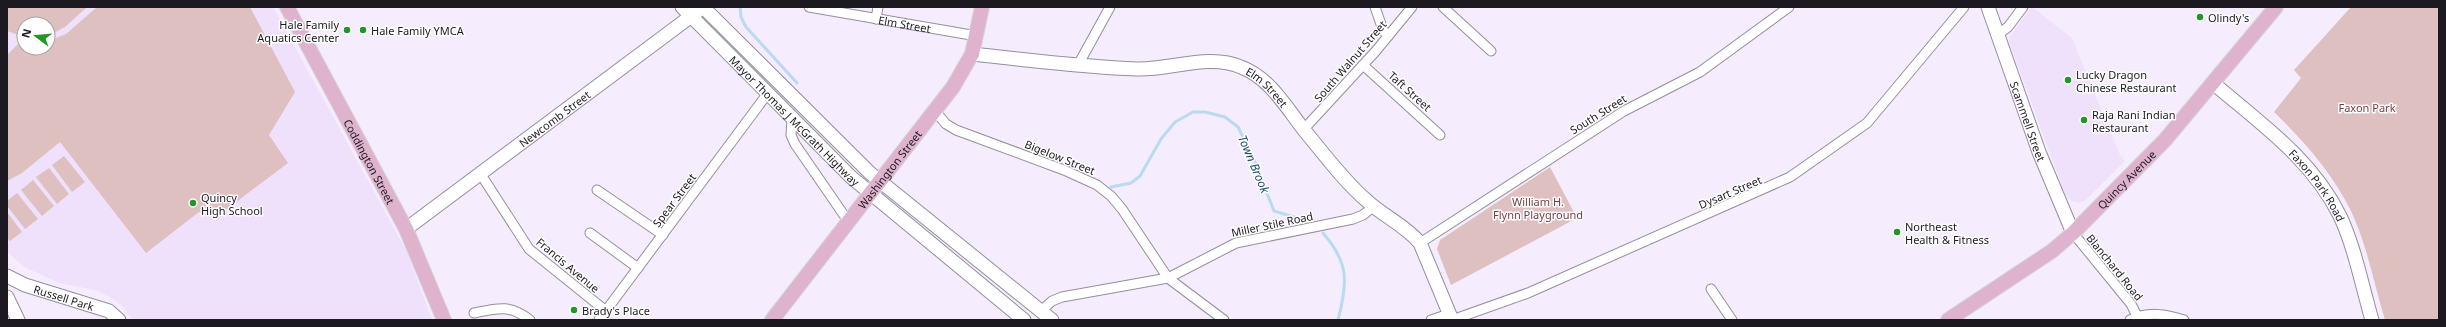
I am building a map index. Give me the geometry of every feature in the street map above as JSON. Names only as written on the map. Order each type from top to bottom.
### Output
[{"type":"main road","name":"Coddington Street","points":[[287,7],[406,229],[444,320]]},
{"type":"main road","name":"Washington Street","points":[[772,320],[935,111],[964,70],[972,54],[982,7]]},
{"type":"main road","name":"Quincy Avenue","points":[[1948,320],[2052,251],[2073,233],[2158,147],[2276,7]]},
{"type":"street","name":"Newcomb Street","points":[[406,229],[480,173],[686,11],[703,7]]},
{"type":"street","name":"Mayor Thomas J McGrath Highway","points":[[703,7],[880,181],[1040,315],[1052,320]]},
{"type":"street","name":"Elm Street","points":[[809,7],[850,11],[876,19],[977,36]]},
{"type":"street","points":[[876,19],[878,7]]},
{"type":"street","points":[[1078,65],[1110,7]]},
{"type":"street","points":[[1375,7],[1383,30],[1388,36]]},
{"type":"street","name":"South Walnut Street","points":[[1304,129],[1363,66],[1412,7]]},
{"type":"street","points":[[1443,7],[1491,52]]},
{"type":"street","name":"South Street","points":[[1420,243],[1624,111],[1700,72],[1789,7]]},
{"type":"street","name":"Dysart Street","points":[[1451,318],[1528,293],[1790,178],[1867,123],[1964,7]]},
{"type":"street","name":"Scammell Street","points":[[1988,7],[2039,152],[2073,233]]},
{"type":"street","points":[[1997,35],[2008,27],[2023,7]]},
{"type":"street","name":"Mayor Thomas J McGrath Highway","points":[[686,11],[792,118],[870,193],[1024,320]]},
{"type":"street","name":"Elm Street","points":[[972,54],[1078,65],[1152,69],[1215,62],[1241,66],[1265,81],[1332,164],[1374,207],[1411,233],[1420,243],[1451,318]]},
{"type":"street","name":"Taft Street","points":[[1363,66],[1440,135]]},
{"type":"street","name":"Faxon Park Road","points":[[2213,83],[2289,147],[2320,183],[2346,232],[2372,320]]},
{"type":"street","name":"Spear Street","points":[[599,320],[768,93]]},
{"type":"street","name":"Bigelow Street","points":[[935,111],[946,124],[956,130],[1064,170],[1097,185],[1111,196],[1122,209],[1168,278],[1224,320]]},
{"type":"street","points":[[792,118],[791,135],[795,144],[848,221]]},
{"type":"street","name":"Francis Avenue","points":[[480,173],[530,249],[606,310]]},
{"type":"street","points":[[597,190],[663,235]]},
{"type":"street","name":"Miller Stile Road","points":[[1040,315],[1062,296],[1168,278],[1236,243],[1352,219],[1363,215],[1374,207]]},
{"type":"street","points":[[590,233],[638,268]]},
{"type":"street","name":"Blanchard Road","points":[[2073,233],[2131,304],[2134,318]]},
{"type":"street","name":"Russell Park","points":[[7,276],[25,285],[110,311],[119,320]]},
{"type":"street","points":[[1711,289],[1732,320]]},
{"type":"street","points":[[7,297],[18,320]]},
{"type":"street","points":[[474,313],[499,308],[510,308],[530,320]]},
{"type":"street","points":[[1024,320],[1031,314],[1040,315]]},
{"type":"street","points":[[2134,318],[2160,314],[2184,320]]},
{"type":"street","points":[[1431,320],[1451,318]]},
{"type":"shaded area","name":"Quincy High School","points":[[7,7],[273,7],[407,252],[432,320],[133,320],[123,307],[112,298],[95,290],[59,283],[26,268],[7,252]]},
{"type":"shaded area","points":[[2032,7],[2072,38],[2120,155],[2125,161],[2086,200],[2079,203],[2071,201],[2065,194],[2009,42],[2010,36]]},
{"type":"green space","points":[[7,7],[87,7],[65,27],[56,32],[56,16],[16,16],[16,34],[7,31]]},
{"type":"green space","points":[[97,7],[250,7],[295,92],[269,135],[288,163],[215,218],[199,212],[146,253],[60,142],[22,173],[7,181],[7,55],[16,46],[16,56],[56,56],[56,38],[66,34]]},
{"type":"green space","name":"Faxon Park","points":[[2351,7],[2439,7],[2439,320],[2385,320],[2362,237],[2344,197],[2317,158],[2274,112],[2301,78],[2294,70]]},
{"type":"green space","points":[[64,156],[85,182],[72,192],[52,165]]},
{"type":"green space","name":"William H. Flynn Playground","points":[[1550,167],[1577,218],[1451,285],[1437,249],[1440,240]]},
{"type":"green space","points":[[49,168],[69,194],[57,204],[36,177]]},
{"type":"green space","points":[[33,180],[54,206],[42,216],[21,190]]},
{"type":"green space","points":[[17,193],[38,219],[25,229],[7,206],[7,201]]},
{"type":"green space","points":[[7,212],[22,232],[10,241],[7,238]]},
{"type":"waterway","name":"Town Brook","points":[[740,7],[741,17],[746,27],[797,83]]},
{"type":"waterway","name":"Town Brook","points":[[1111,187],[1131,183],[1140,176],[1161,139],[1175,122],[1193,112],[1205,112],[1225,117],[1238,127],[1254,160],[1274,211],[1307,221]]},
{"type":"waterway","name":"Town Brook","points":[[1323,233],[1338,254],[1344,274],[1344,295],[1338,320]]},
{"type":"place","name":"Olindy's","points":[[2200,17]]},
{"type":"place","name":"Hale Family Aquatics Center","points":[[347,30]]},
{"type":"place","name":"Hale Family YMCA","points":[[363,30]]},
{"type":"place","name":"Lucky Dragon Chinese Restaurant","points":[[2068,80]]},
{"type":"place","name":"Raja Rani Indian Restaurant","points":[[2084,120]]},
{"type":"place","name":"Quincy High School","points":[[193,203]]},
{"type":"place","name":"Northeast Health & Fitness","points":[[1897,232]]},
{"type":"place","name":"Brady's Place","points":[[574,310]]}]
